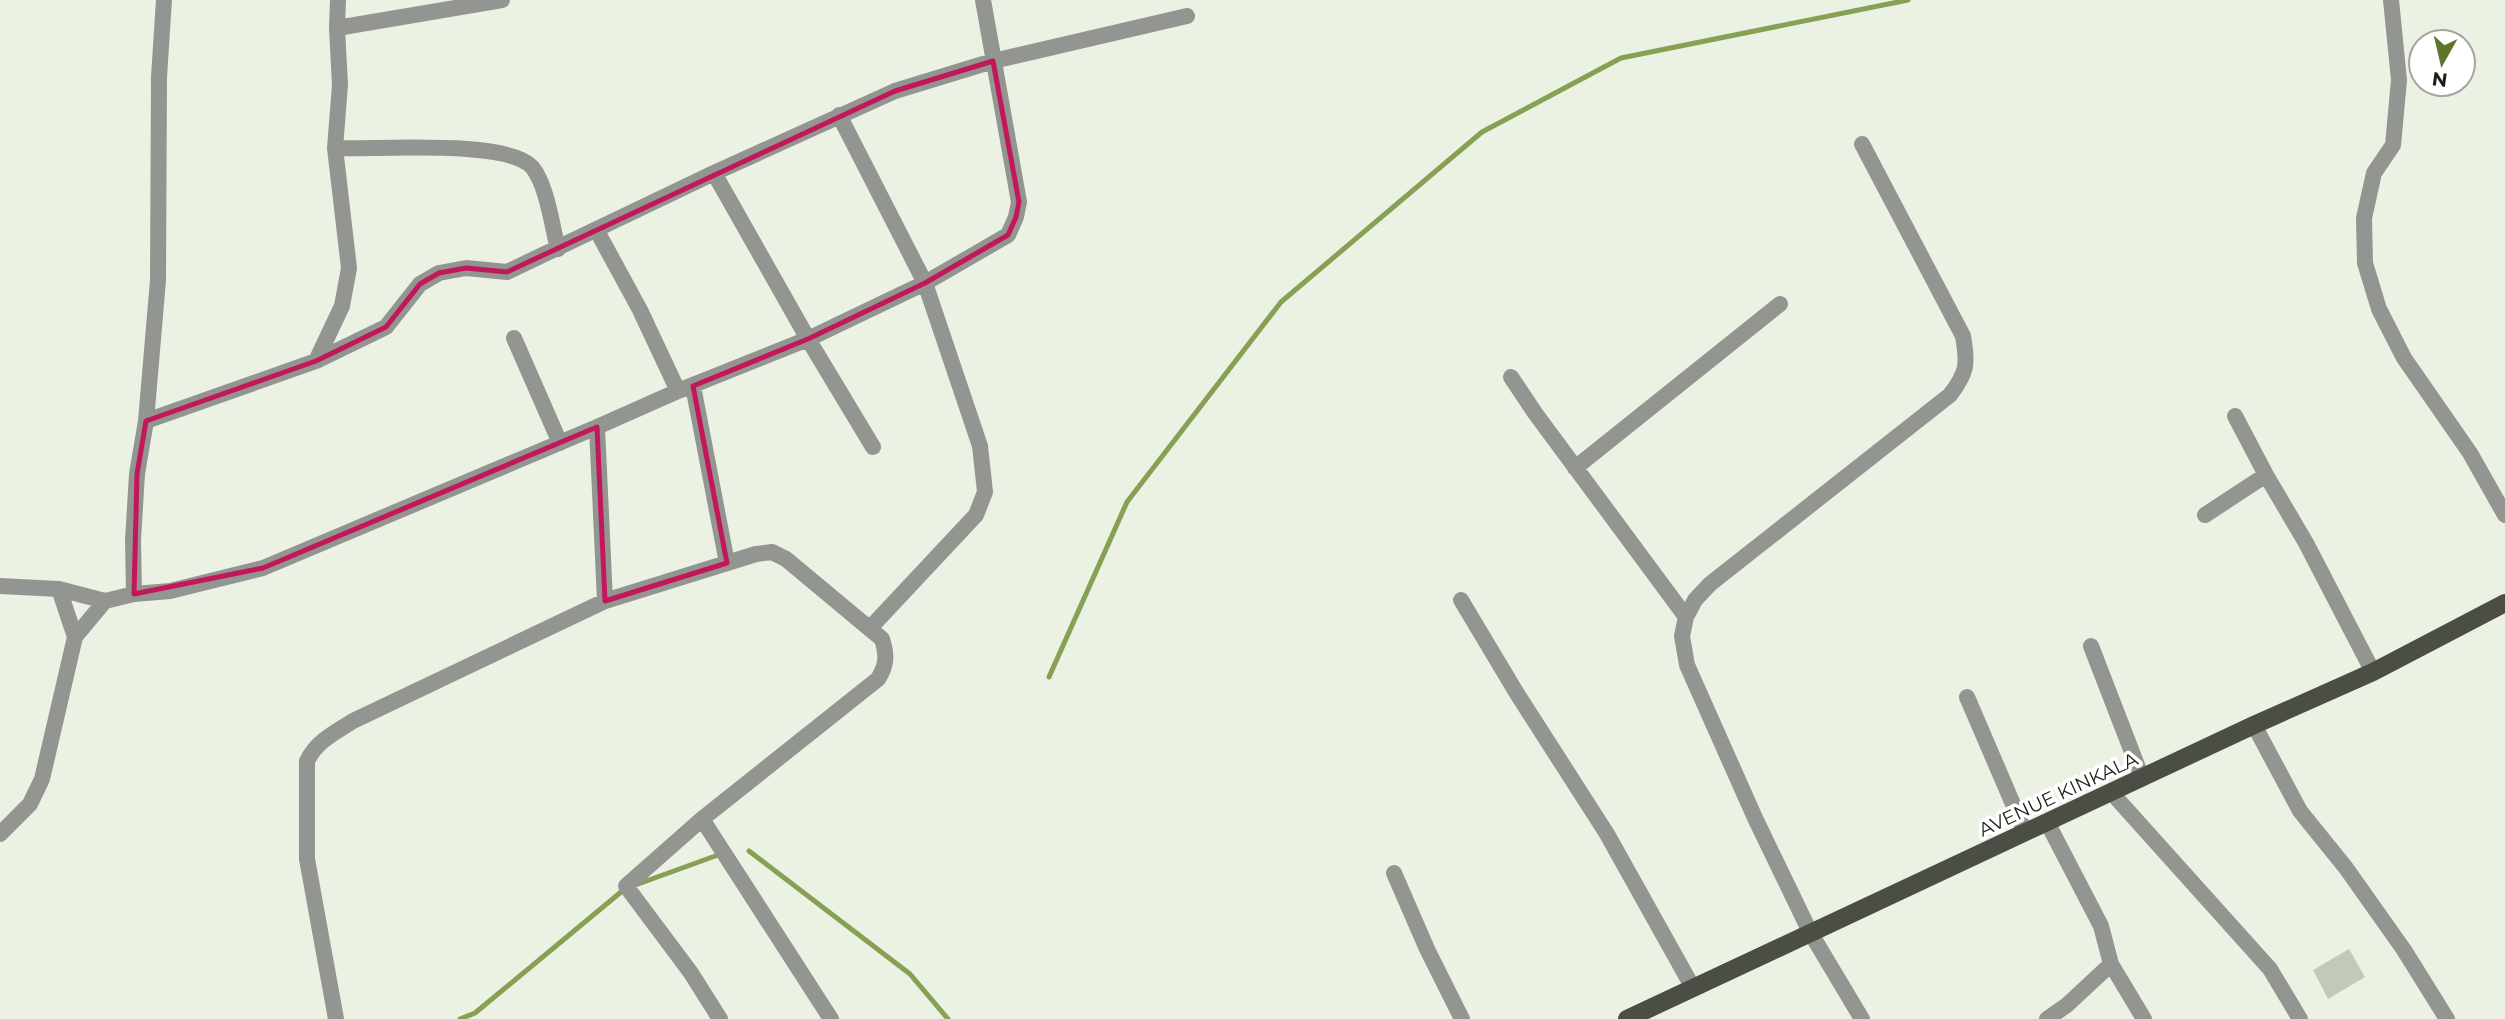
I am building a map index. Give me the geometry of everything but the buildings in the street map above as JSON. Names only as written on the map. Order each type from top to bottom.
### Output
[{"type":"main road","name":"AVENUE KINKALA","points":[[1627,1019],[2254,725],[2374,672],[2505,603]]},
{"type":"street","points":[[134,594],[133,540],[137,474],[146,421],[158,279],[159,77],[163,0]]},
{"type":"street","points":[[316,361],[342,306],[349,268],[335,148],[340,85],[338,0]]},
{"type":"street","points":[[337,28],[502,0]]},
{"type":"street","points":[[0,586],[59,589],[105,601],[134,594],[170,591],[263,568],[685,388],[808,339],[925,283],[1008,235],[1016,217],[1018,202],[983,0]]},
{"type":"street","points":[[2391,0],[2399,80],[2393,145],[2374,173],[2364,218],[2365,263],[2379,309],[2404,358],[2469,453],[2505,515]]},
{"type":"street","points":[[146,421],[316,361],[386,327],[420,284],[439,273],[466,268],[507,272],[714,173],[895,91],[993,61],[1187,16]]},
{"type":"street","points":[[839,115],[925,283],[980,446],[985,492],[976,515],[871,627]]},
{"type":"street","points":[[1862,144],[1963,336],[1966,367],[1960,382],[1950,395],[1710,584],[1695,600],[1686,617],[1682,636],[1687,665],[1755,818],[1810,932],[1863,1019]]},
{"type":"street","points":[[335,148],[436,148],[491,152],[523,160],[531,166],[542,186],[558,249]]},
{"type":"street","points":[[714,173],[873,447]]},
{"type":"street","points":[[597,231],[685,388],[727,563]]},
{"type":"street","points":[[1576,468],[1780,304]]},
{"type":"street","points":[[514,338],[560,443]]},
{"type":"street","points":[[1511,377],[1686,617]]},
{"type":"street","points":[[2235,416],[2374,672]]},
{"type":"street","points":[[597,427],[605,601]]},
{"type":"street","points":[[2205,514],[2266,475]]},
{"type":"street","points":[[335,1019],[326,953],[307,859],[307,761],[313,749],[353,721],[605,601],[756,554],[772,552],[786,559],[871,627],[882,639],[887,653],[885,667],[878,679],[702,819],[628,883],[626,889],[691,973],[720,1019]]},
{"type":"street","points":[[59,589],[75,637]]},
{"type":"street","points":[[1461,600],[1606,834],[1693,988]]},
{"type":"street","points":[[0,834],[30,804],[42,779],[75,637],[105,601]]},
{"type":"street","points":[[2091,646],[2142,778]]},
{"type":"street","points":[[1967,697],[2025,832]]},
{"type":"street","points":[[2254,725],[2300,811],[2346,868],[2404,950],[2447,1019]]},
{"type":"street","points":[[2111,792],[2270,969],[2300,1019]]},
{"type":"street","points":[[702,819],[831,1019]]},
{"type":"street","points":[[2047,822],[2101,926],[2111,964],[2144,1019]]},
{"type":"street","points":[[1394,873],[1462,1019]]},
{"type":"street","points":[[2047,1019],[2067,1005],[2111,964]]},
{"type":"highlighted area","points":[[993,61],[1019,202],[1016,217],[1008,235],[925,283],[808,339],[693,386],[727,563],[605,601],[597,427],[263,568],[134,594],[137,474],[146,421],[316,361],[386,327],[420,284],[439,273],[466,268],[507,272],[895,91]]},
{"type":"waterway","points":[[1049,677],[1127,502],[1281,302],[1482,132],[1621,58],[1908,0]]},
{"type":"waterway","points":[[749,851],[910,974],[948,1019]]},
{"type":"waterway","points":[[638,884],[718,855]]},
{"type":"waterway","points":[[460,1019],[475,1013],[621,892]]}]
